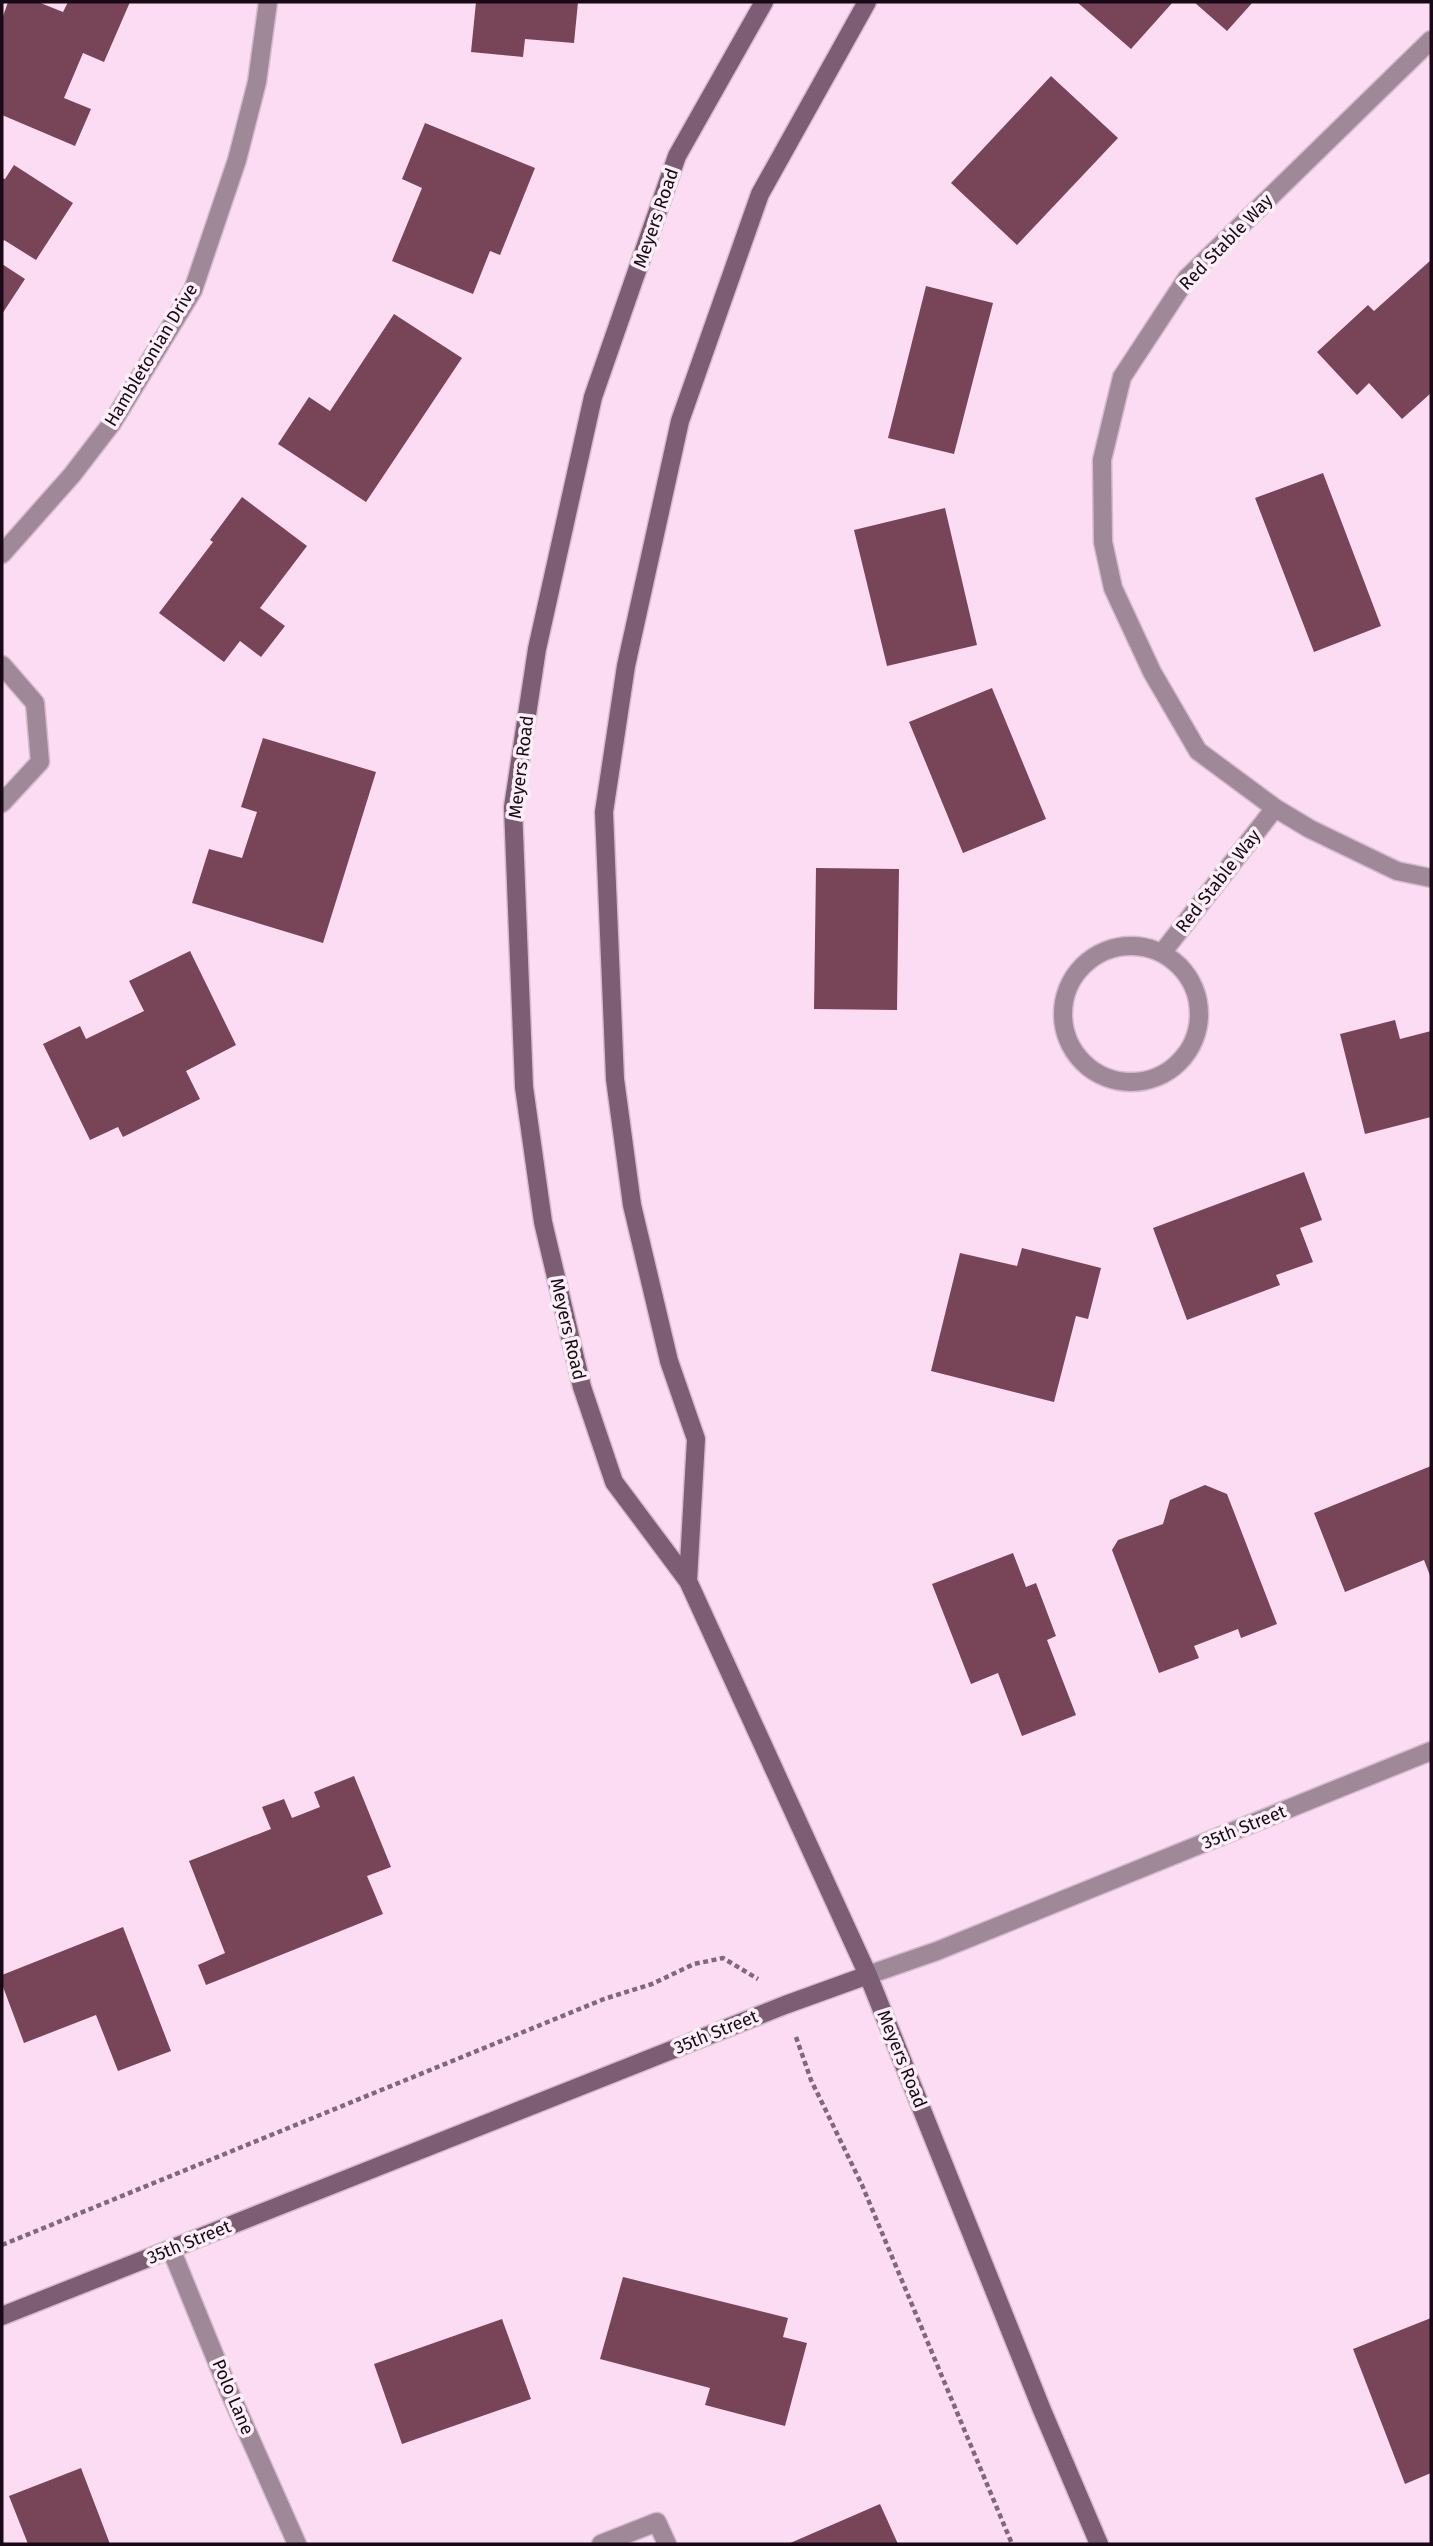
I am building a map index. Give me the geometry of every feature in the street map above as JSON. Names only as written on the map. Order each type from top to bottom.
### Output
[{"type":"street","name":"Hambletonian Drive","points":[[2,554],[72,475],[112,423],[192,290],[237,160],[257,82],[268,2]]},
{"type":"street","name":"Meyers Road","points":[[764,2],[677,156],[593,397],[537,649],[513,807],[524,1087],[543,1222],[582,1387],[614,1482],[688,1581],[868,1975],[1042,2410],[1099,2544]]},
{"type":"street","name":"Meyers Road","points":[[688,1581],[696,1439],[669,1361],[632,1205],[615,1079],[604,812],[626,666],[680,421],[760,194],[867,2]]},
{"type":"street","name":"Red Stable Way","points":[[1431,40],[1187,278],[1122,377],[1102,460],[1103,542],[1113,588],[1152,672],[1198,751],[1275,808],[1310,830],[1396,871],[1431,877]]},
{"type":"street","points":[[2,664],[35,703],[40,762],[2,803]]},
{"type":"street","name":"Red Stable Way","points":[[1162,953],[1275,808]]},
{"type":"street","points":[[1120,947],[1142,947],[1162,953],[1181,968],[1194,987],[1199,1011],[1196,1034],[1186,1055],[1168,1071],[1146,1081],[1123,1082],[1100,1075],[1083,1063],[1070,1045],[1063,1025],[1062,1004],[1070,984],[1082,966],[1099,953],[1120,947]]},
{"type":"street","name":"35th Street","points":[[2,2316],[785,2005],[937,1951],[1431,1751]]},
{"type":"street","name":"Polo Lane","points":[[171,2249],[229,2391],[297,2544]]},
{"type":"street","points":[[601,2544],[657,2522],[667,2544]]},
{"type":"path","points":[[2,2245],[604,1999],[652,1984],[694,1964],[723,1958],[777,1991],[785,2005],[811,2080],[862,2185],[1012,2544]]},
{"type":"building","points":[[8,2],[38,2],[63,12],[68,2],[130,2],[104,62],[83,53],[64,98],[91,109],[75,146],[2,115],[2,19]]},
{"type":"building","points":[[476,2],[578,2],[574,43],[525,39],[523,57],[471,52]]},
{"type":"building","points":[[1077,2],[1173,2],[1131,49]]},
{"type":"building","points":[[1194,2],[1253,2],[1227,31]]},
{"type":"building","points":[[1051,76],[1118,138],[1017,245],[951,183]]},
{"type":"building","points":[[425,123],[535,168],[500,255],[490,251],[473,294],[392,261],[422,188],[402,179]]},
{"type":"building","points":[[14,165],[73,203],[36,260],[4,240],[2,244],[2,178],[5,179]]},
{"type":"building","points":[[1431,260],[1431,393],[1402,419],[1369,383],[1357,395],[1317,352],[1368,305],[1374,311]]},
{"type":"building","points":[[2,264],[25,279],[2,314]]},
{"type":"building","points":[[926,286],[993,303],[954,454],[888,438]]},
{"type":"building","points":[[394,314],[462,358],[366,502],[278,444],[309,397],[330,411]]},
{"type":"building","points":[[1323,473],[1381,626],[1314,652],[1255,498]]},
{"type":"building","points":[[242,497],[307,546],[260,608],[285,626],[261,657],[240,641],[224,662],[159,613],[213,542],[210,540]]},
{"type":"building","points":[[945,508],[977,645],[887,666],[854,530]]},
{"type":"building","points":[[992,688],[1046,819],[963,853],[909,722]]},
{"type":"building","points":[[263,738],[376,772],[323,943],[192,903],[209,849],[242,858],[257,812],[241,807]]},
{"type":"building","points":[[816,868],[899,869],[897,1010],[814,1009]]},
{"type":"building","points":[[190,951],[236,1045],[186,1071],[200,1099],[123,1137],[118,1127],[90,1140],[43,1044],[80,1026],[86,1039],[144,1011],[129,981]]},
{"type":"building","points":[[1395,1020],[1400,1039],[1431,1031],[1431,1117],[1365,1134],[1340,1034]]},
{"type":"building","points":[[1304,1172],[1322,1220],[1300,1228],[1313,1262],[1276,1275],[1280,1285],[1187,1320],[1153,1228]]},
{"type":"building","points":[[1022,1248],[1101,1268],[1088,1319],[1076,1316],[1054,1402],[931,1371],[960,1253],[1017,1266]]},
{"type":"building","points":[[1431,1466],[1431,1578],[1424,1560],[1345,1592],[1314,1513]]},
{"type":"building","points":[[1205,1485],[1227,1494],[1277,1624],[1241,1638],[1238,1629],[1194,1646],[1199,1658],[1159,1673],[1112,1550],[1118,1540],[1163,1524],[1170,1500]]},
{"type":"building","points":[[1013,1553],[1026,1587],[1036,1583],[1056,1636],[1047,1640],[1076,1715],[1022,1736],[998,1673],[971,1684],[932,1584]]},
{"type":"building","points":[[354,1776],[391,1867],[367,1876],[383,1914],[206,1985],[198,1965],[225,1953],[189,1861],[271,1829],[262,1807],[284,1799],[292,1818],[320,1807],[314,1792]]},
{"type":"building","points":[[123,1927],[171,2051],[118,2071],[96,2015],[24,2043],[2,1984],[2,1975]]},
{"type":"building","points":[[623,2277],[788,2318],[783,2337],[807,2343],[785,2426],[705,2405],[710,2388],[600,2359]]},
{"type":"building","points":[[1431,2318],[1431,2473],[1405,2484],[1353,2349]]},
{"type":"building","points":[[502,2319],[531,2399],[402,2444],[374,2364]]},
{"type":"building","points":[[81,2468],[110,2544],[28,2544],[9,2496]]},
{"type":"building","points":[[880,2504],[898,2544],[788,2544]]}]
